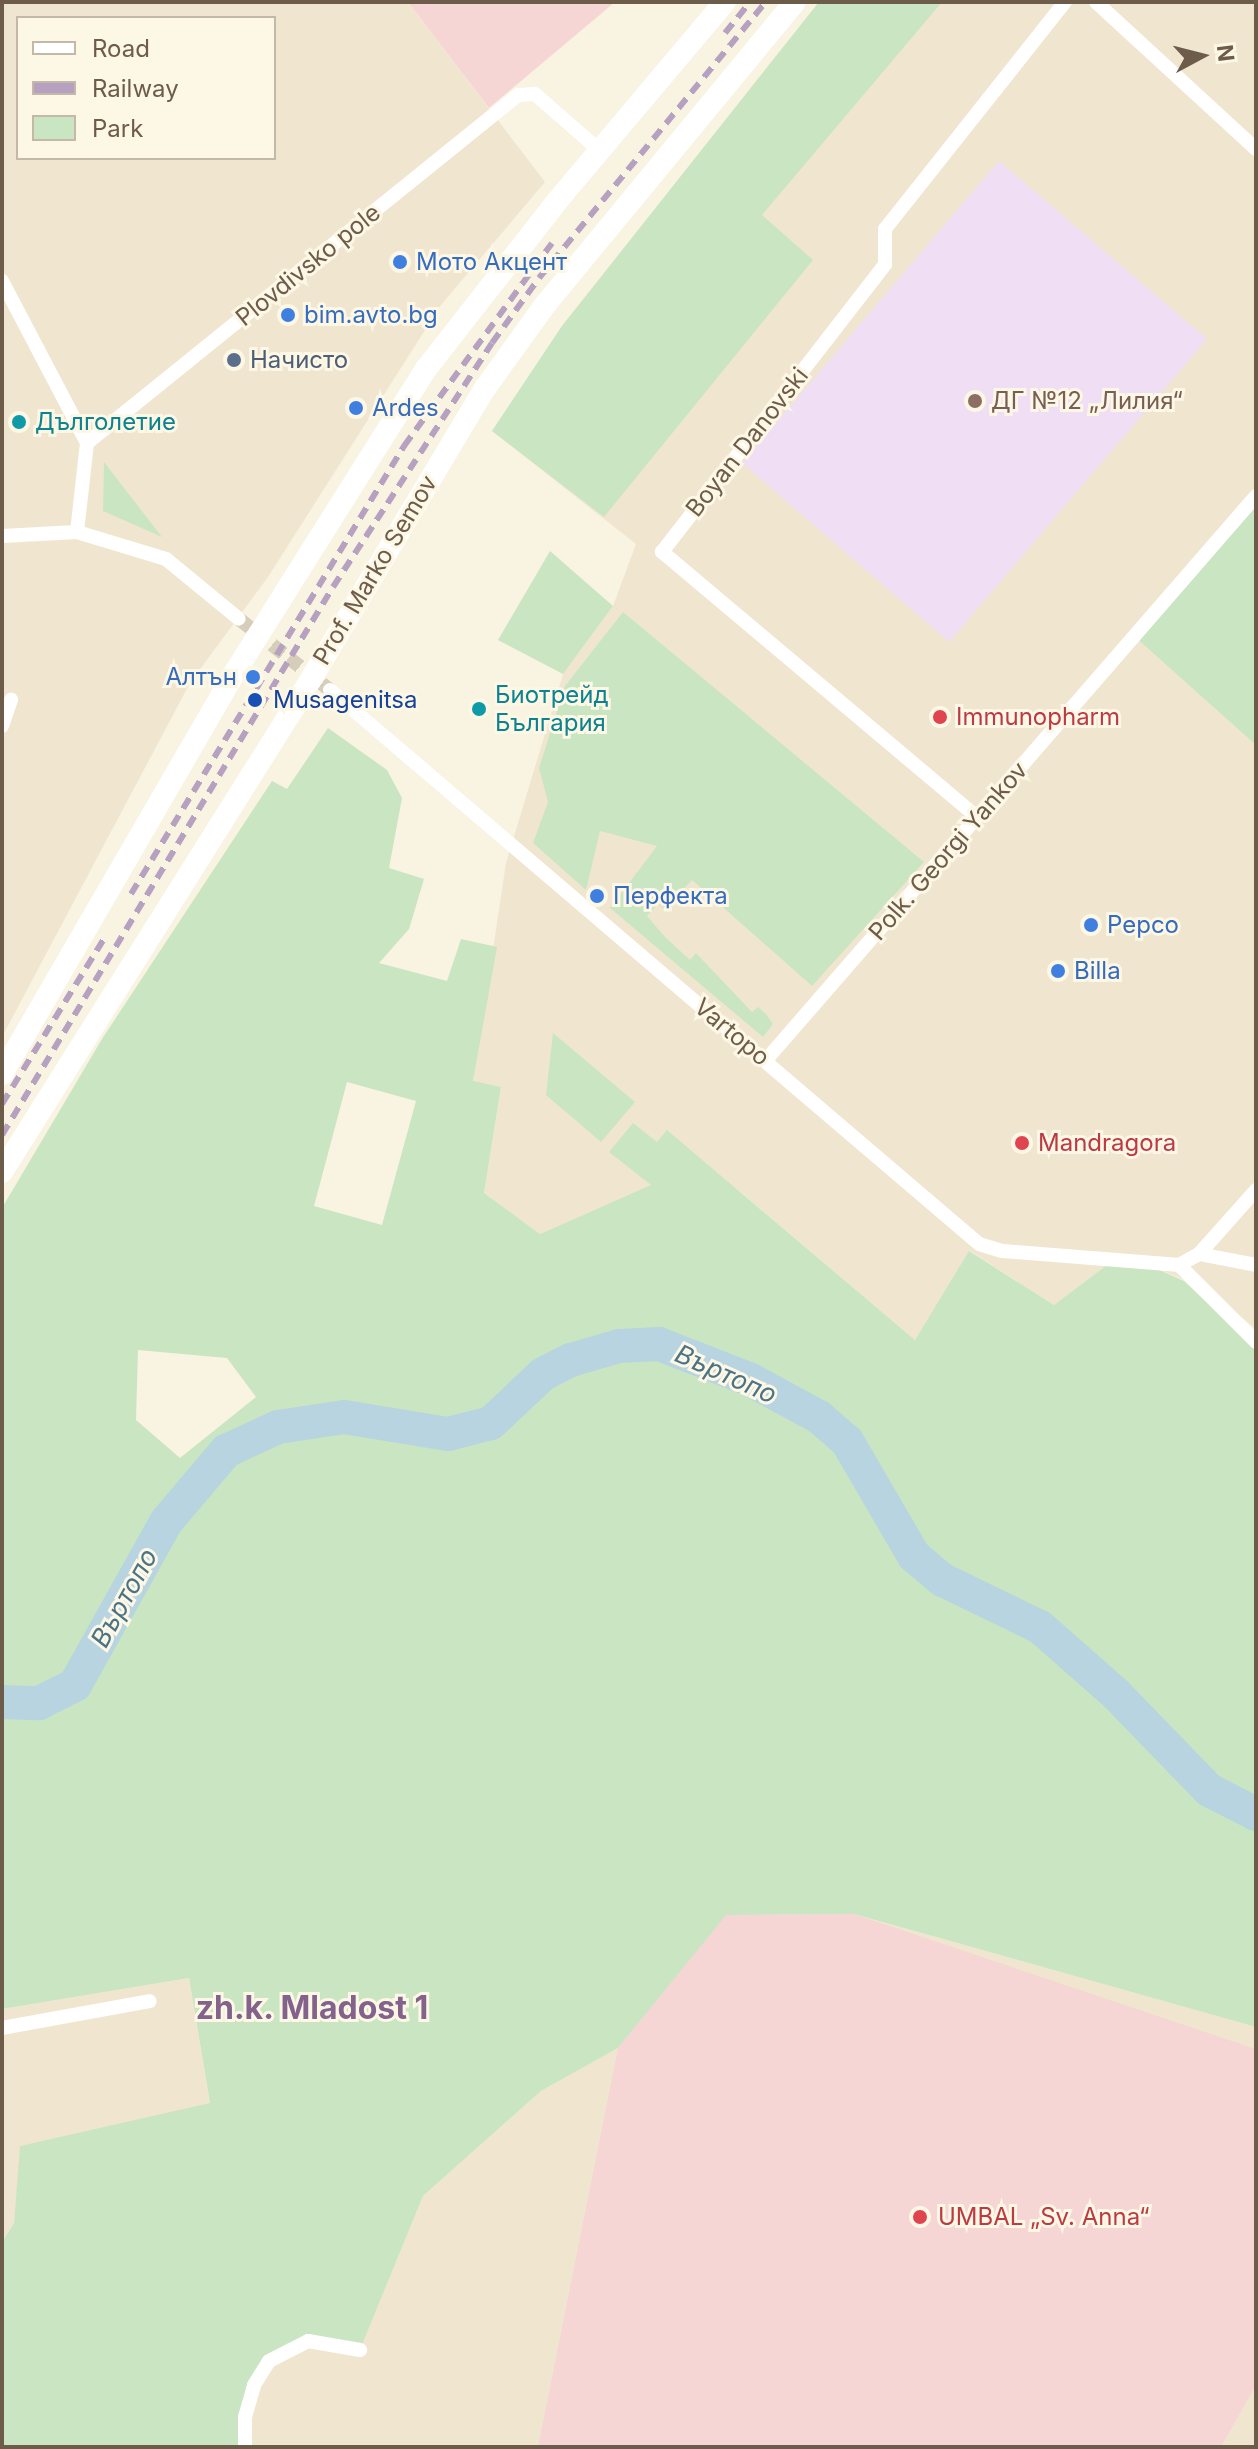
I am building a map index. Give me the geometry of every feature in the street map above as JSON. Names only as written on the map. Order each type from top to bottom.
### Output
[{"type":"main road","points":[[2,1074],[235,672],[403,405],[599,150],[725,2]]},
{"type":"main road","name":"Prof. Marko Semov","points":[[2,1172],[36,1113],[293,709],[486,387],[545,305],[795,2]]},
{"type":"street","name":"Boyan Danovski","points":[[977,817],[662,552],[885,264],[885,229],[1065,2]]},
{"type":"street","points":[[1096,2],[1256,149]]},
{"type":"street","name":"Plovdivsko pole","points":[[87,443],[518,95],[535,94],[599,150]]},
{"type":"street","points":[[2,281],[87,443],[77,532]]},
{"type":"street","name":"Polk. Georgi Yankov","points":[[766,1060],[1256,496]]},
{"type":"street","points":[[2,536],[77,532],[166,559],[239,619]]},
{"type":"street","name":"Vartopo","points":[[330,690],[979,1244],[1002,1251],[1179,1265]]},
{"type":"street","points":[[2,725],[11,700]]},
{"type":"street","points":[[1256,1190],[1199,1254],[1179,1265],[1256,1342]]},
{"type":"street","points":[[1199,1254],[1256,1265]]},
{"type":"street","points":[[2,2028],[150,2001]]},
{"type":"street","points":[[245,2447],[245,2417],[254,2385],[269,2361],[308,2341],[360,2350]]},
{"type":"shaded area","points":[[2,2],[408,2],[545,182],[441,305],[268,577],[190,683],[2,1037]]},
{"type":"shaded area","points":[[408,2],[615,2],[489,108]]},
{"type":"shaded area","points":[[819,2],[1256,2],[1256,1329],[1207,1289],[1148,1265],[1107,1265],[1054,1305],[970,1251],[915,1340],[737,1189],[652,1185],[540,1234],[484,1193],[501,1087],[473,1082],[506,863],[563,674],[613,606],[636,544],[492,431],[562,326]]},
{"type":"shaded area","name":"ДГ №12 „Лилия“","points":[[999,161],[1207,339],[949,642],[742,463]]},
{"type":"shaded area","name":"UMBAL „Sv. Anna“","points":[[854,1914],[1256,2027],[1256,2447],[245,2447],[245,2417],[269,2361],[308,2341],[360,2350],[423,2196],[541,2091],[618,2048],[725,1915]]},
{"type":"shaded area","name":"UMBAL „Sv. Anna“","points":[[854,1914],[1256,2049],[1256,2385],[1221,2447],[538,2447],[618,2048],[725,1915]]},
{"type":"shaded area","points":[[189,1978],[210,2104],[21,2146],[14,2223],[2,2242],[2,2009]]},
{"type":"green space","points":[[819,2],[942,2],[762,215],[813,260],[604,517],[492,431],[562,326]]},
{"type":"green space","points":[[104,462],[162,537],[103,511]]},
{"type":"green space","points":[[1256,496],[1256,745],[1134,636]]},
{"type":"green space","points":[[550,551],[613,606],[563,674],[498,640]]},
{"type":"green space","points":[[623,612],[924,862],[812,986],[692,880],[665,909],[658,904],[647,916],[665,937],[690,960],[696,953],[752,1012],[758,1007],[766,1014],[773,1024],[763,1037],[610,908],[657,846],[600,831],[586,890],[533,843],[548,802],[539,768],[565,686]]},
{"type":"green space","points":[[328,728],[387,770],[402,798],[389,868],[424,879],[409,929],[379,963],[447,981],[461,939],[497,947],[473,1081],[501,1087],[484,1193],[540,1234],[651,1185],[609,1152],[633,1123],[657,1142],[667,1130],[915,1340],[969,1251],[1054,1305],[1107,1265],[1148,1265],[1184,1281],[1256,1348],[1256,2027],[854,1914],[726,1915],[618,2048],[541,2091],[423,2196],[360,2350],[308,2341],[269,2361],[254,2385],[245,2447],[2,2447],[2,2242],[14,2223],[20,2146],[210,2103],[189,1978],[2,2009],[2,1208],[102,1039],[272,781],[287,789]],"holes":[[[347,1082],[416,1101],[382,1225],[314,1206]],[[138,1350],[227,1358],[256,1397],[180,1458],[136,1420]]]},
{"type":"green space","points":[[553,1033],[635,1102],[601,1142],[546,1095]]},
{"type":"waterway","name":"Въртопо","points":[[2,1702],[39,1703],[75,1685],[166,1522],[226,1451],[278,1427],[344,1417],[448,1434],[491,1423],[543,1374],[571,1360],[619,1346],[659,1344],[749,1379],[819,1417],[847,1441],[914,1556],[943,1580],[1040,1627],[1116,1694],[1209,1790],[1256,1814]]},
{"type":"tunnel","points":[[239,619],[330,690]]},
{"type":"railway","points":[[725,33],[750,2]]},
{"type":"railway","points":[[2,1135],[333,587],[492,343],[539,278],[766,2]]},
{"type":"railway","points":[[131,894],[404,446],[552,243]]},
{"type":"railway","points":[[2,1104],[104,939]]},
{"type":"place","name":"Мото Акцент","points":[[400,262]]},
{"type":"place","name":"bim.avto.bg","points":[[288,315]]},
{"type":"place","name":"Начисто","points":[[234,360]]},
{"type":"place","name":"ДГ №12 „Лилия“","points":[[975,401]]},
{"type":"place","name":"Ardes","points":[[356,408]]},
{"type":"place","name":"Дълголетие","points":[[19,422]]},
{"type":"place","name":"Алтън","points":[[253,677]]},
{"type":"place","name":"Musagenitsa","points":[[255,700]]},
{"type":"place","name":"Биотрейд България","points":[[479,709]]},
{"type":"place","name":"Immunopharm","points":[[940,717]]},
{"type":"place","name":"Перфекта","points":[[597,896]]},
{"type":"place","name":"Pepco","points":[[1091,925]]},
{"type":"place","name":"Billa","points":[[1058,971]]},
{"type":"place","name":"Mandragora","points":[[1022,1143]]},
{"type":"place","name":"UMBAL „Sv. Anna“","points":[[920,2217]]},
{"type":"district","name":"zh.k. Mladost 1","points":[[312,2008]]}]
